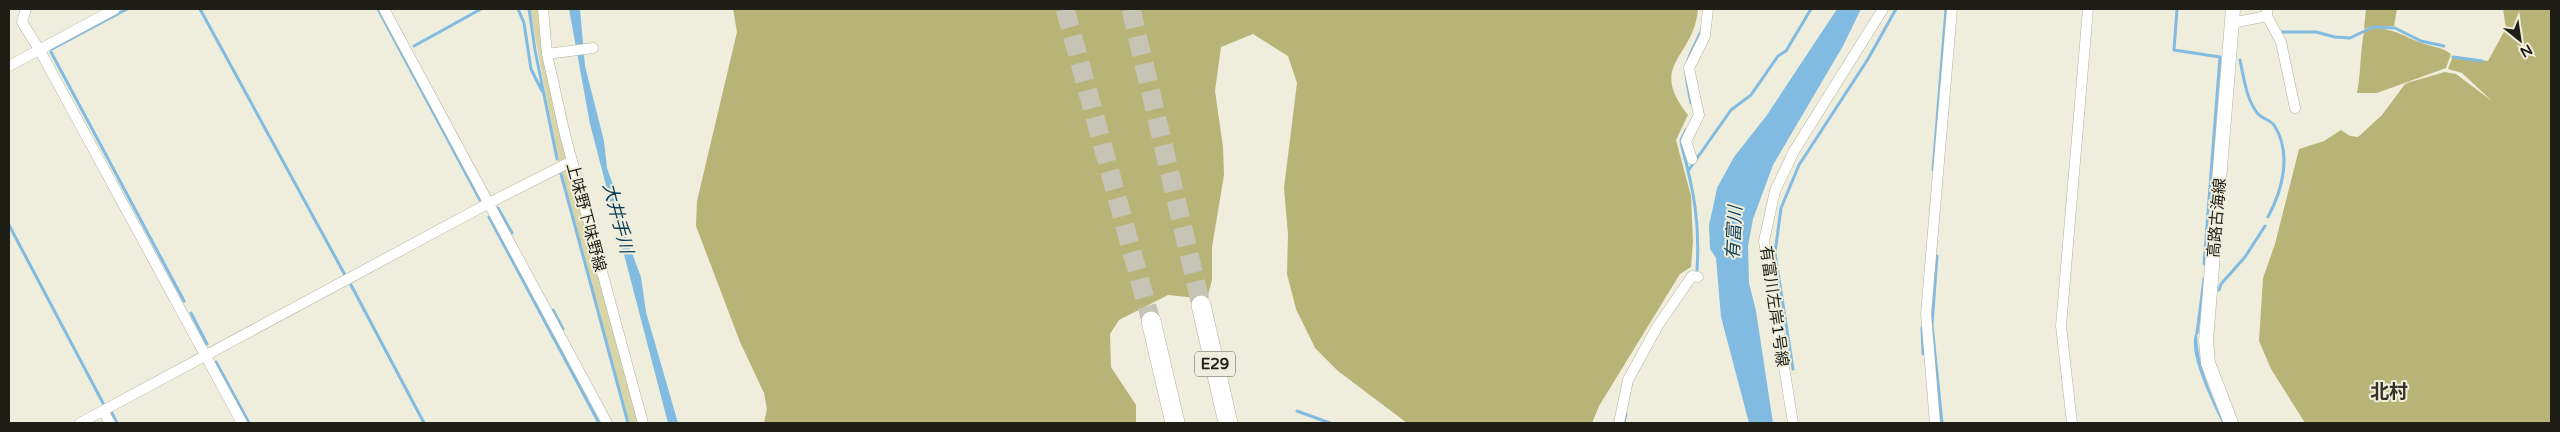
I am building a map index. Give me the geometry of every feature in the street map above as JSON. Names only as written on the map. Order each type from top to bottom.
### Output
[{"type":"highway","name":"E29","points":[[1201,305],[1228,423]]},
{"type":"highway","points":[[1151,321],[1176,423]]},
{"type":"main road","name":"高路古海線","points":[[2231,423],[2208,363],[2206,340],[2233,16]]},
{"type":"street","points":[[26,9],[22,22],[39,49],[242,423]]},
{"type":"street","points":[[9,66],[115,9]]},
{"type":"street","points":[[384,9],[607,423]]},
{"type":"street","name":"上味野下味野線","points":[[543,9],[572,162],[643,423]]},
{"type":"street","points":[[1692,159],[1686,141],[1699,115],[1689,68],[1705,36],[1708,9]]},
{"type":"street","name":"有富川左岸1号線","points":[[1793,423],[1764,241],[1769,212],[1775,191],[1794,151],[1883,9]]},
{"type":"street","points":[[1935,423],[1926,314],[1952,9]]},
{"type":"street","points":[[2072,423],[2061,326],[2088,9]]},
{"type":"street","points":[[2233,16],[2267,13],[2281,42],[2295,108]]},
{"type":"street","points":[[552,53],[593,48]]},
{"type":"street","points":[[80,423],[489,203],[572,162]]},
{"type":"street","points":[[1619,423],[1628,380],[1653,334],[1682,288],[1692,276],[1698,277]]},
{"type":"street","points":[[103,411],[110,423]]},
{"type":"shaded area","points":[[530,9],[540,9],[567,155],[559,165]]},
{"type":"shaded area","points":[[733,9],[1698,9],[1695,26],[1672,72],[1672,84],[1676,98],[1688,115],[1676,140],[1691,196],[1693,241],[1691,267],[1680,274],[1599,406],[1592,423],[1407,423],[1338,371],[1315,348],[1296,309],[1287,274],[1288,234],[1284,188],[1297,83],[1288,56],[1253,34],[1221,47],[1215,91],[1223,147],[1224,175],[1212,247],[1212,280],[1207,299],[1168,295],[1119,320],[1110,334],[1111,367],[1136,405],[1136,423],[764,423],[767,409],[764,393],[740,342],[696,226],[697,201],[737,32]]},
{"type":"shaded area","points":[[2366,9],[2397,9],[2394,26],[2373,26],[2364,29]]},
{"type":"shaded area","points":[[2503,9],[2551,9],[2551,423],[2305,423],[2271,369],[2259,341],[2263,278],[2275,244],[2299,149],[2324,141],[2341,130],[2350,136],[2358,137],[2382,115],[2405,84],[2445,72],[2456,74],[2492,101],[2462,73],[2448,69],[2453,56],[2488,61],[2506,28]]},
{"type":"shaded area","points":[[2374,28],[2393,31],[2423,44],[2447,51],[2451,54],[2446,68],[2377,93],[2357,93],[2364,32]]},
{"type":"shaded area","points":[[566,167],[570,169],[641,423],[629,423],[560,169]]},
{"type":"water","name":"大井手川","points":[[569,9],[580,9],[585,66],[604,141],[607,168],[621,207],[625,234],[641,277],[646,312],[678,423],[668,423],[590,124]]},
{"type":"water","name":"有富川","points":[[1837,9],[1861,9],[1843,46],[1773,165],[1753,219],[1748,246],[1749,283],[1756,311],[1773,423],[1749,423],[1721,317],[1716,258],[1710,249],[1709,225],[1717,188],[1734,157],[1767,115]]},
{"type":"water","points":[[2197,331],[2202,367],[2224,423],[2222,423],[2213,403],[2197,363],[2194,339]]},
{"type":"waterway","points":[[52,49],[127,9]]},
{"type":"waterway","points":[[200,9],[345,275]]},
{"type":"waterway","points":[[378,9],[480,200]]},
{"type":"waterway","points":[[414,46],[481,9]]},
{"type":"waterway","points":[[518,9],[524,23],[531,69],[542,91]]},
{"type":"waterway","points":[[529,9],[535,50],[557,159]]},
{"type":"waterway","points":[[1688,171],[1731,110],[1751,95],[1778,56],[1786,51],[1811,9]]},
{"type":"waterway","points":[[1793,369],[1775,253],[1781,208],[1799,165],[1868,59],[1896,9]]},
{"type":"waterway","points":[[1933,170],[1946,9]]},
{"type":"waterway","points":[[2177,9],[2174,50],[2220,57],[2204,264]]},
{"type":"waterway","points":[[2279,32],[2316,32],[2335,37],[2350,38],[2373,27],[2395,28],[2421,41],[2444,46]]},
{"type":"waterway","points":[[1691,103],[1686,72],[1687,65],[1702,29]]},
{"type":"waterway","points":[[51,52],[184,301]]},
{"type":"waterway","points":[[2453,57],[2482,61]]},
{"type":"waterway","points":[[2240,60],[2251,102],[2258,114],[2274,125],[2283,147],[2284,159],[2281,183],[2268,217]]},
{"type":"waterway","points":[[1686,130],[1681,140],[1690,178],[1697,222],[1697,270]]},
{"type":"waterway","points":[[561,174],[628,423]]},
{"type":"waterway","points":[[498,208],[512,233]]},
{"type":"waterway","points":[[489,217],[599,423]]},
{"type":"waterway","points":[[9,225],[104,405]]},
{"type":"waterway","points":[[2219,290],[2221,284],[2245,257],[2265,226]]},
{"type":"waterway","points":[[1937,256],[1932,325],[1942,423]]},
{"type":"waterway","points":[[2197,333],[2204,279]]},
{"type":"waterway","points":[[351,285],[424,423]]},
{"type":"waterway","points":[[553,310],[563,329]]},
{"type":"waterway","points":[[191,313],[207,344]]},
{"type":"waterway","points":[[1922,328],[1923,354]]},
{"type":"waterway","points":[[216,362],[249,423]]},
{"type":"waterway","points":[[1297,411],[1330,423]]},
{"type":"waterway","points":[[112,413],[117,423]]},
{"type":"waterway","points":[[1624,423],[1626,414]]},
{"type":"tunnel","points":[[1065,9],[1151,321]]},
{"type":"tunnel","points":[[1131,9],[1201,305]]},
{"type":"district","name":"北村","points":[[2389,391]]}]
